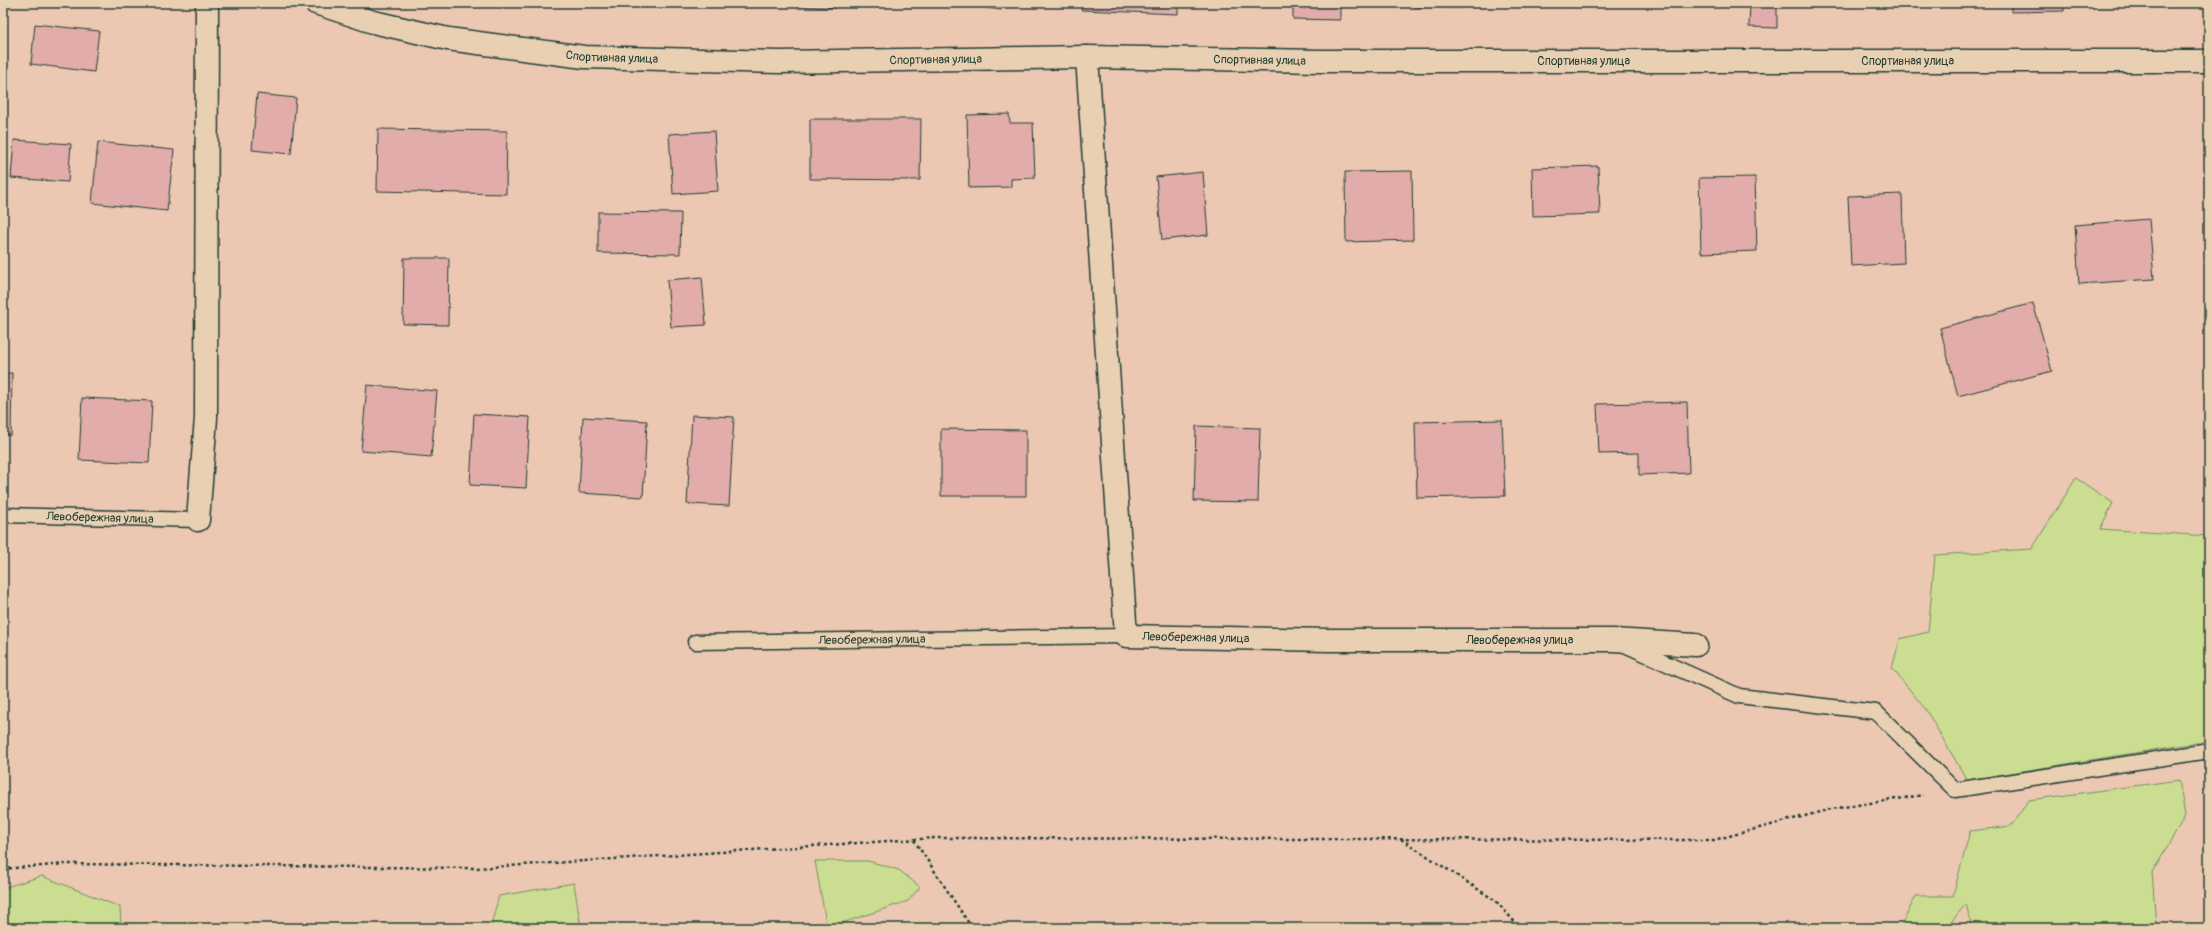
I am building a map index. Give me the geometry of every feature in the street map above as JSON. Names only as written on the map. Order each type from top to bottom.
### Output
[{"type":"street","points":[[198,520],[206,418],[207,3]]},
{"type":"street","name":"Спортивная улица","points":[[316,3],[373,22],[448,39],[584,57],[780,62],[1087,58],[1320,61],[2209,61]]},
{"type":"street","points":[[1087,58],[1126,636]]},
{"type":"street","name":"Левобережная улица","points":[[1126,636],[1330,640],[1613,640],[1696,645]]},
{"type":"lane","name":"Левобережная улица","points":[[3,515],[198,520]]},
{"type":"lane","name":"Левобережная улица","points":[[696,642],[1126,636]]},
{"type":"lane","points":[[1613,640],[1739,696],[1876,712],[1955,790],[2209,751]]},
{"type":"path","points":[[3,869],[66,864],[477,868],[914,839],[1714,840],[1831,809],[1955,790]]},
{"type":"path","points":[[914,839],[972,928]]},
{"type":"path","points":[[1401,839],[1496,901],[1520,928]]},
{"type":"green space","points":[[2076,478],[2113,503],[2100,529],[2209,536],[2209,741],[1967,780],[1926,710],[1892,668],[1900,639],[1928,632],[1935,555],[2032,549]]},
{"type":"green space","points":[[2179,780],[2185,816],[2152,872],[2156,926],[2151,928],[1972,928],[1966,904],[1946,928],[1900,928],[1916,896],[1953,896],[1970,831],[2011,826],[2029,800]]},
{"type":"green space","points":[[815,861],[868,861],[899,870],[920,887],[908,901],[827,928]]},
{"type":"green space","points":[[42,876],[120,907],[121,928],[3,928],[3,888]]},
{"type":"green space","points":[[574,883],[581,928],[490,928],[499,896]]},
{"type":"building","points":[[797,3],[837,3],[836,8],[797,6]]},
{"type":"building","points":[[953,3],[1002,3],[1001,10]]},
{"type":"building","points":[[1081,3],[1178,3],[1178,14],[1081,10]]},
{"type":"building","points":[[1293,3],[1340,3],[1340,20],[1293,19]]},
{"type":"building","points":[[1414,3],[1461,3],[1461,8],[1414,7]]},
{"type":"building","points":[[1530,3],[1595,3],[1595,7],[1529,6]]},
{"type":"building","points":[[1750,3],[1777,3],[1777,28],[1749,27]]},
{"type":"building","points":[[2011,3],[2064,3],[2064,11],[2011,12]]},
{"type":"building","points":[[2153,3],[2205,3],[2205,6],[2153,7]]},
{"type":"building","points":[[35,24],[99,31],[94,72],[31,64]]},
{"type":"building","points":[[257,94],[296,98],[291,154],[252,150]]},
{"type":"building","points":[[1009,114],[1010,123],[1033,123],[1035,178],[1011,179],[1011,187],[969,188],[967,115]]},
{"type":"building","points":[[810,119],[921,119],[920,180],[810,179]]},
{"type":"building","points":[[378,129],[507,131],[506,194],[377,191]]},
{"type":"building","points":[[714,131],[718,191],[673,194],[669,134]]},
{"type":"building","points":[[14,140],[71,144],[68,182],[11,178]]},
{"type":"building","points":[[98,142],[174,150],[167,211],[92,203]]},
{"type":"building","points":[[1598,166],[1600,214],[1533,216],[1532,168]]},
{"type":"building","points":[[1412,171],[1413,240],[1346,242],[1345,172]]},
{"type":"building","points":[[1203,172],[1208,235],[1162,240],[1156,177]]},
{"type":"building","points":[[1755,177],[1757,251],[1701,253],[1699,178]]},
{"type":"building","points":[[1902,194],[1904,263],[1851,266],[1848,196]]},
{"type":"building","points":[[598,212],[681,213],[680,254],[598,253]]},
{"type":"building","points":[[2149,219],[2154,279],[2079,284],[2075,225]]},
{"type":"building","points":[[404,258],[449,258],[448,325],[403,324]]},
{"type":"building","points":[[702,277],[706,325],[671,327],[667,280]]},
{"type":"building","points":[[2033,303],[2052,371],[1958,396],[1940,328]]},
{"type":"building","points":[[3,373],[12,373],[11,435],[3,435]]},
{"type":"building","points":[[367,385],[437,391],[431,457],[361,451]]},
{"type":"building","points":[[82,398],[152,401],[149,463],[79,460]]},
{"type":"building","points":[[1687,402],[1689,473],[1639,475],[1639,453],[1599,454],[1597,404]]},
{"type":"building","points":[[474,414],[530,417],[526,488],[470,485]]},
{"type":"building","points":[[692,415],[734,417],[729,506],[687,504]]},
{"type":"building","points":[[583,417],[647,421],[643,497],[579,493]]},
{"type":"building","points":[[1502,420],[1505,496],[1417,498],[1415,422]]},
{"type":"building","points":[[1196,426],[1260,428],[1258,502],[1194,501]]},
{"type":"building","points":[[941,429],[1026,430],[1026,496],[941,496]]}]
